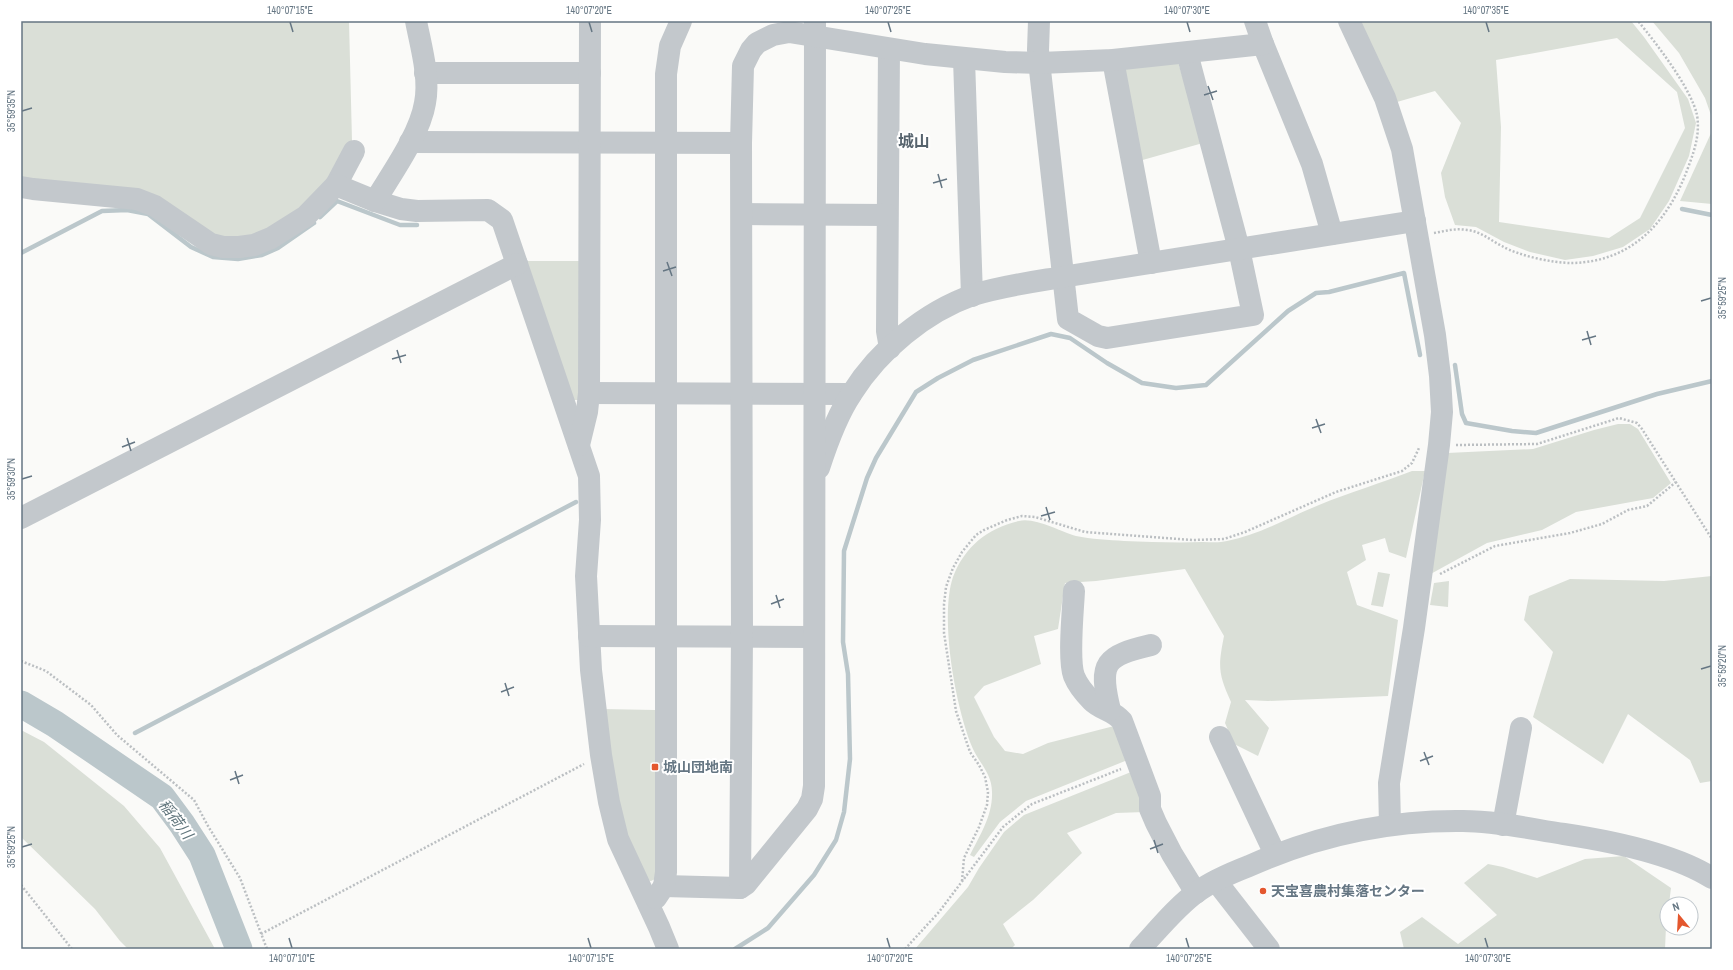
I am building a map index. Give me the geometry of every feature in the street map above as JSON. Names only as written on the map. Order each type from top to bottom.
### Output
[{"type":"street","points":[[375,201],[410,142],[423,115],[426,102],[425,73],[416,21]]},
{"type":"street","points":[[579,445],[587,412],[589,393],[590,21]]},
{"type":"street","points":[[648,903],[660,893],[664,886],[666,872],[666,74],[670,46],[681,21]]},
{"type":"street","points":[[1039,21],[1040,63],[1062,277],[1068,319],[1098,336],[1107,338],[1253,315],[1238,249],[1187,53]]},
{"type":"street","points":[[1255,21],[1312,164],[1332,234]]},
{"type":"street","points":[[1349,21],[1385,98],[1397,130],[1404,156],[1440,376],[1442,412],[1430,445],[1420,584],[1389,783],[1390,825]]},
{"type":"street","points":[[740,888],[743,66],[751,50],[765,38],[782,32],[796,32],[815,29],[889,49],[964,59],[1040,63],[1113,60],[1263,44]]},
{"type":"street","points":[[664,886],[740,888],[746,884],[803,814],[812,799],[814,786],[815,29]]},
{"type":"street","points":[[889,49],[887,215],[888,332],[890,348]]},
{"type":"street","points":[[964,59],[972,296]]},
{"type":"street","points":[[1113,60],[1151,263]]},
{"type":"street","points":[[425,73],[590,73]]},
{"type":"street","points":[[410,142],[742,143]]},
{"type":"street","points":[[21,187],[137,198],[155,206],[211,244],[223,247],[254,245],[271,238],[306,216],[336,185],[354,151]]},
{"type":"street","points":[[336,185],[375,201],[401,209],[417,211],[488,210],[502,220],[589,476],[590,520],[586,576],[589,636],[593,696],[609,802],[618,839],[668,949]]},
{"type":"street","points":[[742,214],[887,215]]},
{"type":"street","points":[[814,482],[827,445],[851,394],[866,372],[890,348],[932,315],[972,296],[1014,285],[1332,234],[1416,228]]},
{"type":"street","points":[[21,518],[517,264]]},
{"type":"street","points":[[589,393],[851,394]]},
{"type":"street","points":[[1074,591],[1072,626],[1074,676],[1080,688],[1093,703],[1117,714],[1122,721],[1150,796],[1150,809],[1156,823],[1172,854],[1196,893]]},
{"type":"street","points":[[589,636],[665,635],[813,637]]},
{"type":"street","points":[[1110,710],[1103,677],[1108,663],[1125,652],[1151,645]]},
{"type":"street","points":[[1503,825],[1521,728]]},
{"type":"street","points":[[1220,737],[1275,854]]},
{"type":"street","points":[[1140,949],[1196,893],[1216,881],[1275,854],[1328,838],[1390,825],[1423,822],[1464,821],[1503,825],[1624,846],[1682,864],[1712,878]]},
{"type":"street","points":[[1216,881],[1269,949]]},
{"type":"path","points":[[1416,228],[1468,230],[1481,233],[1513,251],[1570,263],[1597,260],[1615,254],[1640,240],[1652,230],[1666,212],[1682,184],[1694,152],[1698,136],[1698,123],[1690,96],[1658,45],[1638,21]]},
{"type":"path","points":[[962,881],[964,858],[979,827],[987,805],[988,792],[985,777],[970,752],[956,711],[944,633],[944,604],[946,587],[953,568],[962,552],[976,535],[984,530],[1007,520],[1022,516],[1035,517],[1085,532],[1102,534],[1192,540],[1224,539],[1245,532],[1336,492],[1402,471],[1430,445],[1537,444],[1619,418],[1637,423],[1642,429],[1712,539]]},
{"type":"path","points":[[1420,584],[1495,546],[1570,533],[1602,524],[1628,510],[1647,506],[1676,482]]},
{"type":"path","points":[[21,661],[46,672],[91,705],[117,735],[194,800],[240,878],[267,949]]},
{"type":"path","points":[[261,934],[602,755]]},
{"type":"path","points":[[905,949],[939,912],[1003,826],[1032,804],[1138,762]]},
{"type":"path","points":[[21,885],[72,949]]},
{"type":"shaded area","points":[[21,21],[349,21],[352,141],[328,182],[302,209],[266,233],[220,240],[147,194],[21,180]]},
{"type":"shaded area","points":[[1358,21],[1631,21],[1688,99],[1696,123],[1689,156],[1669,201],[1650,229],[1623,247],[1593,256],[1565,260],[1530,252],[1504,242],[1476,227],[1455,225],[1445,197],[1441,173],[1461,123],[1435,91],[1397,102]],"holes":[[[1617,38],[1677,92],[1685,128],[1640,218],[1609,238],[1499,222],[1501,127],[1496,60]]]},
{"type":"shaded area","points":[[1652,21],[1712,21],[1712,118],[1705,98],[1679,53]]},
{"type":"shaded area","points":[[1178,62],[1203,143],[1139,161],[1124,68]]},
{"type":"shaded area","points":[[1712,131],[1712,204],[1680,201]]},
{"type":"shaded area","points":[[522,261],[582,261],[578,400],[574,400]]},
{"type":"shaded area","points":[[1618,424],[1630,424],[1638,429],[1671,483],[1653,498],[1576,512],[1542,530],[1487,543],[1427,576],[1447,453],[1533,449]]},
{"type":"shaded area","points":[[1412,471],[1425,471],[1406,558],[1389,552],[1385,538],[1362,545],[1366,560],[1347,572],[1357,605],[1398,620],[1388,696],[1268,701],[1245,700],[1269,728],[1258,756],[1234,744],[1225,723],[1231,702],[1221,677],[1220,670],[1224,636],[1185,569],[1096,581],[1065,583],[1058,629],[1034,636],[1041,664],[984,686],[974,697],[994,737],[1005,751],[1023,754],[1048,743],[1118,725],[1130,759],[1026,801],[1000,822],[974,857],[970,855],[988,817],[992,800],[992,792],[988,774],[973,749],[961,711],[951,664],[948,616],[949,595],[953,577],[964,556],[979,540],[997,528],[1025,520],[1040,523],[1076,536],[1094,539],[1164,542],[1224,542],[1251,535],[1331,500]]},
{"type":"shaded area","points":[[1378,572],[1390,574],[1383,607],[1371,605]]},
{"type":"shaded area","points":[[1712,576],[1712,781],[1700,783],[1690,760],[1628,714],[1603,764],[1533,717],[1553,652],[1524,620],[1529,596],[1570,579],[1664,581]]},
{"type":"shaded area","points":[[1449,581],[1448,607],[1430,605],[1434,583]]},
{"type":"shaded area","points":[[602,709],[655,710],[655,879],[651,881],[646,880],[625,837]]},
{"type":"shaded area","points":[[21,730],[44,742],[124,806],[160,848],[215,949],[128,949],[95,909],[21,837]]},
{"type":"shaded area","points":[[1136,770],[1145,812],[1116,813],[1067,833],[1082,853],[1033,900],[1003,924],[1015,945],[1011,949],[915,949],[968,887],[979,868],[1004,832],[1024,815]]},
{"type":"shaded area","points":[[1624,856],[1671,888],[1670,896],[1659,896],[1659,936],[1666,936],[1665,949],[1404,949],[1400,932],[1422,917],[1458,944],[1497,915],[1464,883],[1488,864],[1503,867],[1537,878],[1585,859]]},
{"type":"waterway","points":[[320,217],[337,201],[400,225],[417,225]]},
{"type":"waterway","points":[[1682,209],[1712,215]]},
{"type":"waterway","points":[[21,253],[102,211],[127,210],[148,214],[191,247],[213,257],[238,259],[262,255],[278,248],[314,223]]},
{"type":"waterway","points":[[735,949],[768,928],[814,875],[836,840],[844,812],[850,759],[848,674],[843,642],[844,551],[867,478],[876,458],[916,392],[938,378],[973,360],[1051,334],[1070,338],[1107,363],[1142,383],[1176,388],[1206,385],[1288,311],[1316,293],[1329,292],[1404,273],[1420,355]]},
{"type":"waterway","points":[[1455,365],[1462,414],[1466,423],[1512,431],[1536,433],[1657,394],[1712,381]]},
{"type":"waterway","points":[[135,733],[576,502]]},
{"type":"waterway","name":"稲荷川","points":[[21,704],[55,724],[162,797],[202,855],[239,949]]},
{"type":"place","name":"城山団地南","points":[[655,767]]},
{"type":"place","name":"天宝喜農村集落センター","points":[[1263,891]]},
{"type":"district","name":"城山","points":[[914,141]]}]
